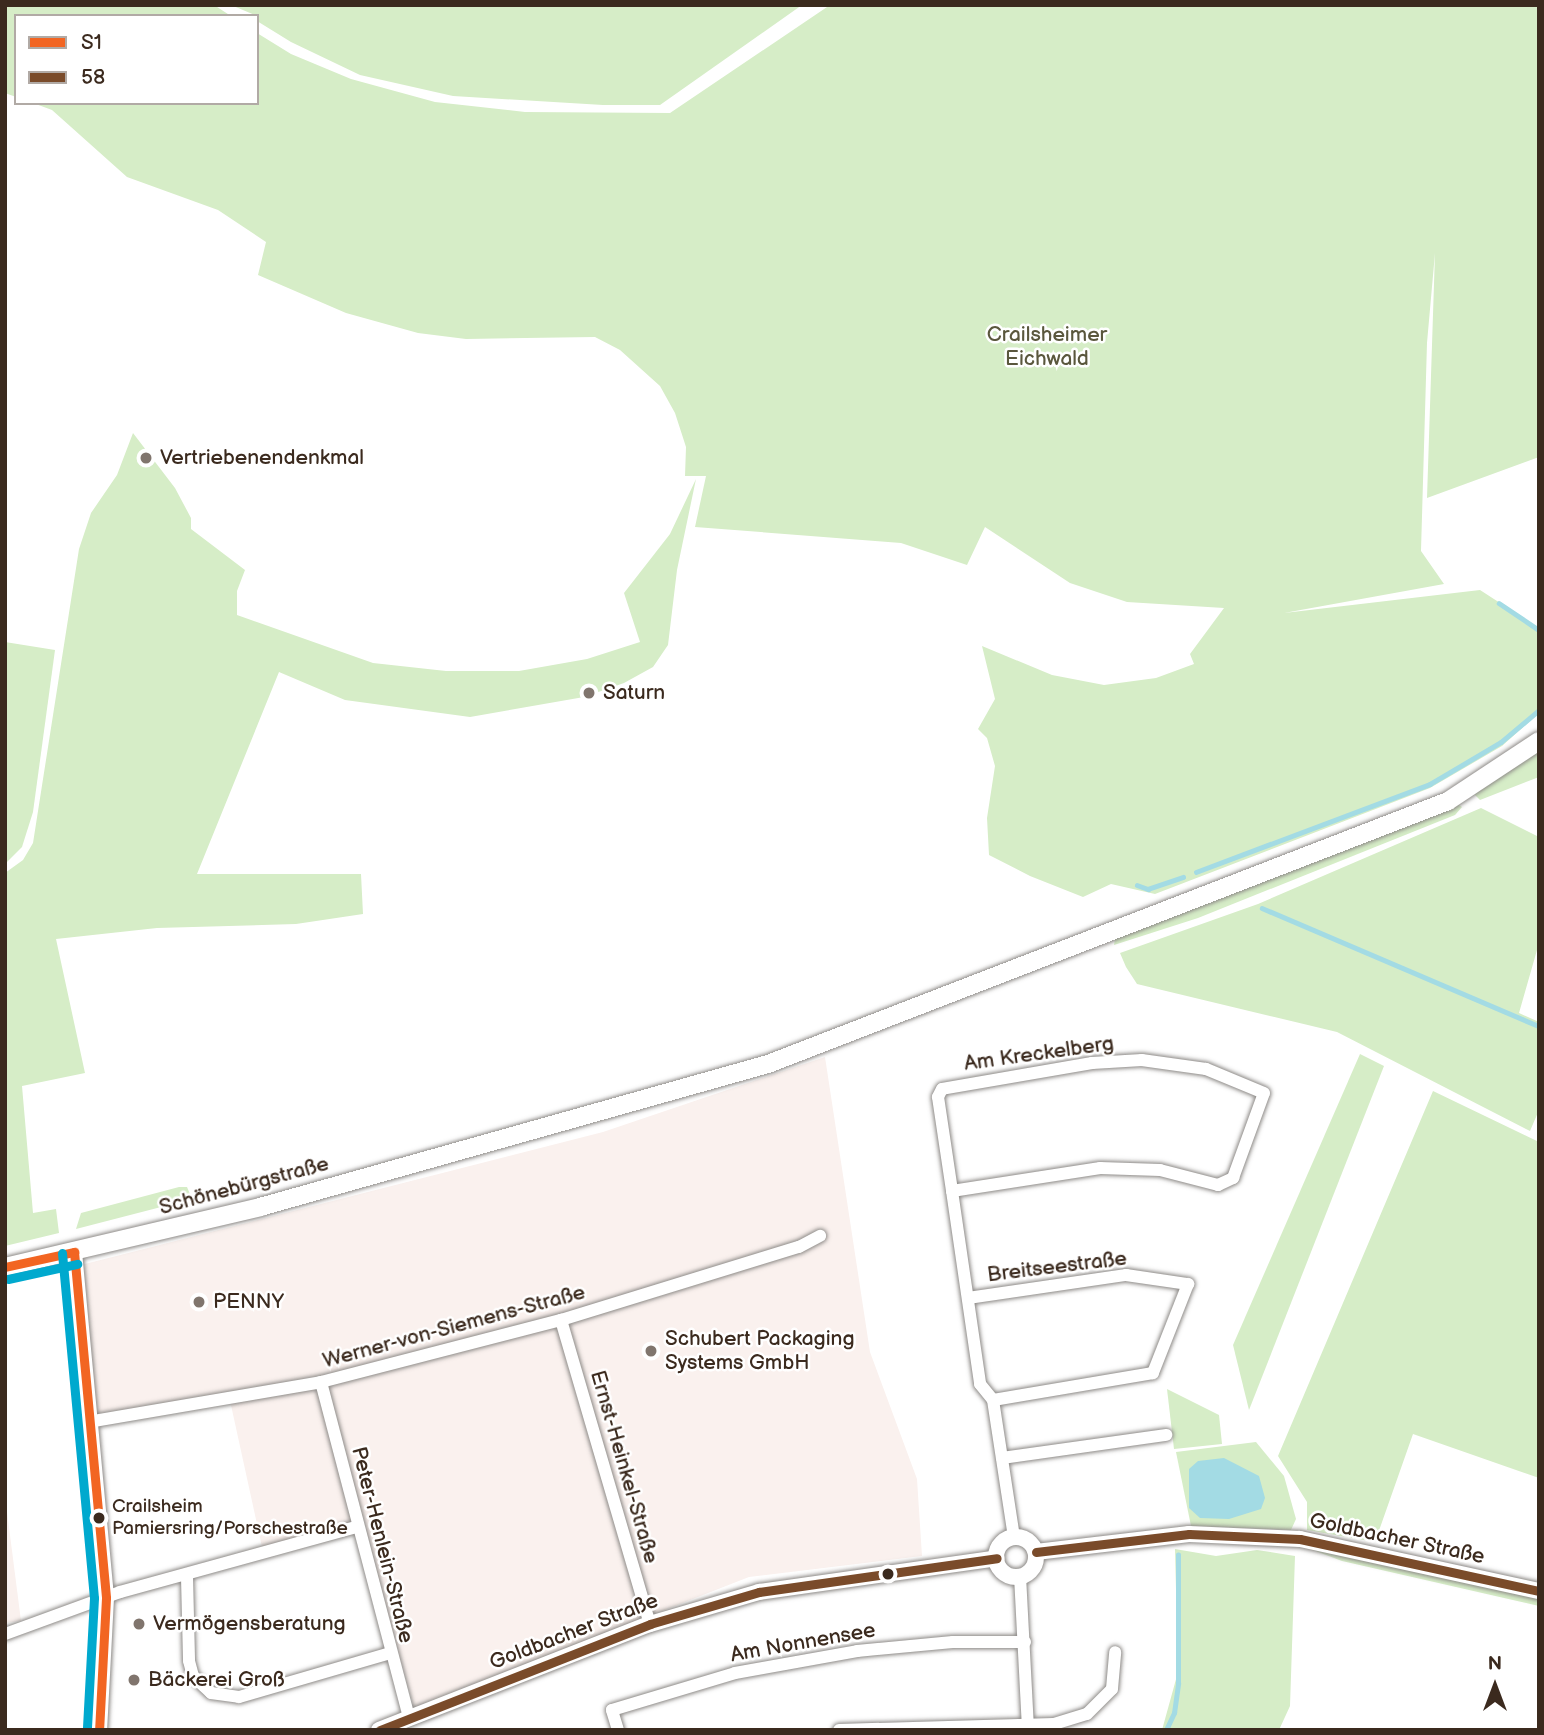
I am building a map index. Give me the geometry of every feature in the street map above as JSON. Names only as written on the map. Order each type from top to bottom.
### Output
[{"type":"main road","name":"Schönebürgstraße","points":[[5,1268],[493,1143],[768,1064],[1448,801],[1539,741]]},
{"type":"street","name":"Am Kreckelberg","points":[[1142,1060],[1206,1069],[1264,1093],[1233,1178],[1219,1185],[1160,1170],[1100,1168],[952,1191],[938,1097],[942,1089],[1092,1063],[1142,1060]]},
{"type":"street","points":[[952,1191],[981,1384],[993,1400],[1014,1537]]},
{"type":"street","name":"Werner-von-Siemens-Straße","points":[[88,1422],[321,1382],[561,1320],[799,1247],[820,1236]]},
{"type":"street","points":[[74,1252],[106,1598],[99,1730]]},
{"type":"street","name":"Breitseestraße","points":[[968,1298],[1126,1275],[1188,1284],[1153,1373],[993,1400]]},
{"type":"street","name":"Ernst-Heinkel-Straße","points":[[561,1320],[650,1625]]},
{"type":"street","name":"Peter-Henlein-Straße","points":[[321,1382],[356,1527],[409,1717]]},
{"type":"street","points":[[1002,1458],[1166,1435]]},
{"type":"street","points":[[5,1634],[106,1598],[356,1527]]},
{"type":"street","name":"Goldbacher Straße","points":[[1036,1552],[1189,1534],[1276,1537],[1405,1560],[1539,1591]]},
{"type":"street","points":[[1014,1537],[1030,1542],[1036,1552],[1034,1565],[1020,1576],[1006,1573],[997,1558],[999,1546],[1014,1537]]},
{"type":"street","name":"Goldbacher Straße","points":[[379,1730],[650,1625],[759,1592],[997,1558]]},
{"type":"street","points":[[1020,1576],[1028,1727]]},
{"type":"street","points":[[187,1577],[189,1661],[193,1676],[211,1693],[239,1697],[390,1653]]},
{"type":"street","name":"Am Nonnensee","points":[[618,1730],[612,1710],[735,1673],[857,1651],[953,1642],[1025,1642]]},
{"type":"street","points":[[839,1730],[1028,1727],[1054,1724],[1087,1714],[1112,1689],[1115,1651]]},
{"type":"shaded area","points":[[825,1057],[870,1352],[917,1479],[922,1556],[749,1577],[414,1708],[361,1521],[262,1547],[229,1396],[96,1415],[81,1265],[603,1132]]},
{"type":"shaded area","points":[[5,1496],[21,1621],[5,1623]]},
{"type":"green space","points":[[5,5],[214,5],[228,14],[14,14],[14,96],[5,93]]},
{"type":"green space","points":[[231,5],[802,5],[660,105],[603,105],[453,96],[360,75],[291,42],[259,22],[259,14]]},
{"type":"green space","name":"Crailsheimer Eichwald","points":[[830,5],[1539,5],[1539,457],[1427,498],[1435,253],[1427,343],[1421,551],[1444,584],[1284,613],[1480,590],[1539,628],[1539,713],[1502,746],[1430,788],[1155,894],[1111,884],[1083,897],[1030,876],[989,855],[987,818],[995,766],[987,738],[978,729],[995,699],[982,646],[1052,675],[1104,685],[1156,678],[1194,664],[1190,654],[1224,608],[1127,602],[1070,583],[985,527],[967,565],[901,543],[695,527],[706,476],[685,476],[686,447],[675,413],[660,386],[620,350],[595,337],[466,339],[418,333],[346,313],[258,275],[266,242],[218,210],[127,177],[52,110],[38,105],[259,105],[259,34],[291,54],[351,79],[435,102],[525,112],[670,113]]},
{"type":"green space","points":[[133,433],[175,488],[191,518],[191,529],[245,570],[237,591],[237,615],[373,663],[446,671],[519,671],[587,659],[640,642],[624,593],[670,534],[696,479],[677,570],[668,645],[653,667],[624,683],[584,697],[470,717],[345,700],[279,672],[197,874],[361,874],[363,914],[296,924],[157,928],[56,939],[85,1073],[22,1086],[33,1213],[56,1209],[59,1233],[5,1246],[5,873],[23,860],[33,843],[79,549],[91,513],[117,475]]},
{"type":"green space","points":[[5,642],[55,650],[33,812],[22,847],[5,864]]},
{"type":"green space","points":[[1539,751],[1539,777],[1480,800],[1474,794]]},
{"type":"green space","points":[[1456,803],[1462,807],[1455,815],[1198,918],[1114,945],[1115,938]]},
{"type":"green space","points":[[1481,808],[1539,837],[1539,943],[1519,1013],[1539,1022],[1539,1110],[1530,1131],[1337,1032],[1137,984],[1120,953],[1258,904]]},
{"type":"green space","points":[[1360,1054],[1384,1066],[1249,1410],[1233,1345]]},
{"type":"green space","points":[[1433,1091],[1539,1142],[1539,1478],[1413,1434],[1375,1542],[1307,1530],[1307,1502],[1278,1456]]},
{"type":"green space","points":[[187,1187],[192,1199],[76,1229],[81,1213]]},
{"type":"green space","points":[[1167,1389],[1219,1415],[1222,1444],[1174,1449]]},
{"type":"green space","points":[[1256,1442],[1284,1476],[1296,1519],[1291,1530],[1191,1526],[1176,1452]]},
{"type":"green space","points":[[1305,1547],[1539,1598],[1539,1606],[1342,1561]]},
{"type":"green space","points":[[1175,1549],[1216,1556],[1257,1550],[1295,1556],[1290,1706],[1279,1730],[1162,1730],[1178,1672]]},
{"type":"water","points":[[1224,1458],[1259,1476],[1265,1498],[1261,1509],[1229,1519],[1200,1518],[1189,1508],[1189,1469],[1198,1461]]},
{"type":"waterway","points":[[1499,603],[1539,630]]},
{"type":"waterway","points":[[1196,872],[1430,784],[1501,742],[1539,710]]},
{"type":"waterway","points":[[1137,885],[1148,889],[1183,877]]},
{"type":"waterway","points":[[1262,908],[1539,1026]]},
{"type":"waterway","points":[[1166,1730],[1174,1713],[1178,1683],[1178,1555]]},
{"type":"transit line","name":"S1","points":[[74,1252],[106,1598],[99,1730]]},
{"type":"transit line","name":"S1","points":[[5,1267],[74,1252]]},
{"type":"transit line","points":[[62,1253],[94,1598],[87,1729]]},
{"type":"transit line","points":[[8,1279],[77,1264]]},
{"type":"transit line","name":"58","points":[[1036,1552],[1189,1534],[1300,1539],[1539,1591]]},
{"type":"transit line","name":"58","points":[[380,1730],[650,1624],[759,1592],[997,1558]]},
{"type":"place","name":"Vertriebenendenkmal","points":[[146,458]]},
{"type":"place","name":"Saturn","points":[[589,693]]},
{"type":"place","name":"PENNY","points":[[199,1302]]},
{"type":"place","name":"Schubert Packaging Systems GmbH","points":[[651,1351]]},
{"type":"place","name":"Crailsheim Pamiersring/Porschestraße","points":[[99,1518]]},
{"type":"place","name":"Vermögensberatung","points":[[139,1624]]},
{"type":"place","name":"Bäckerei Groß","points":[[134,1680]]}]
